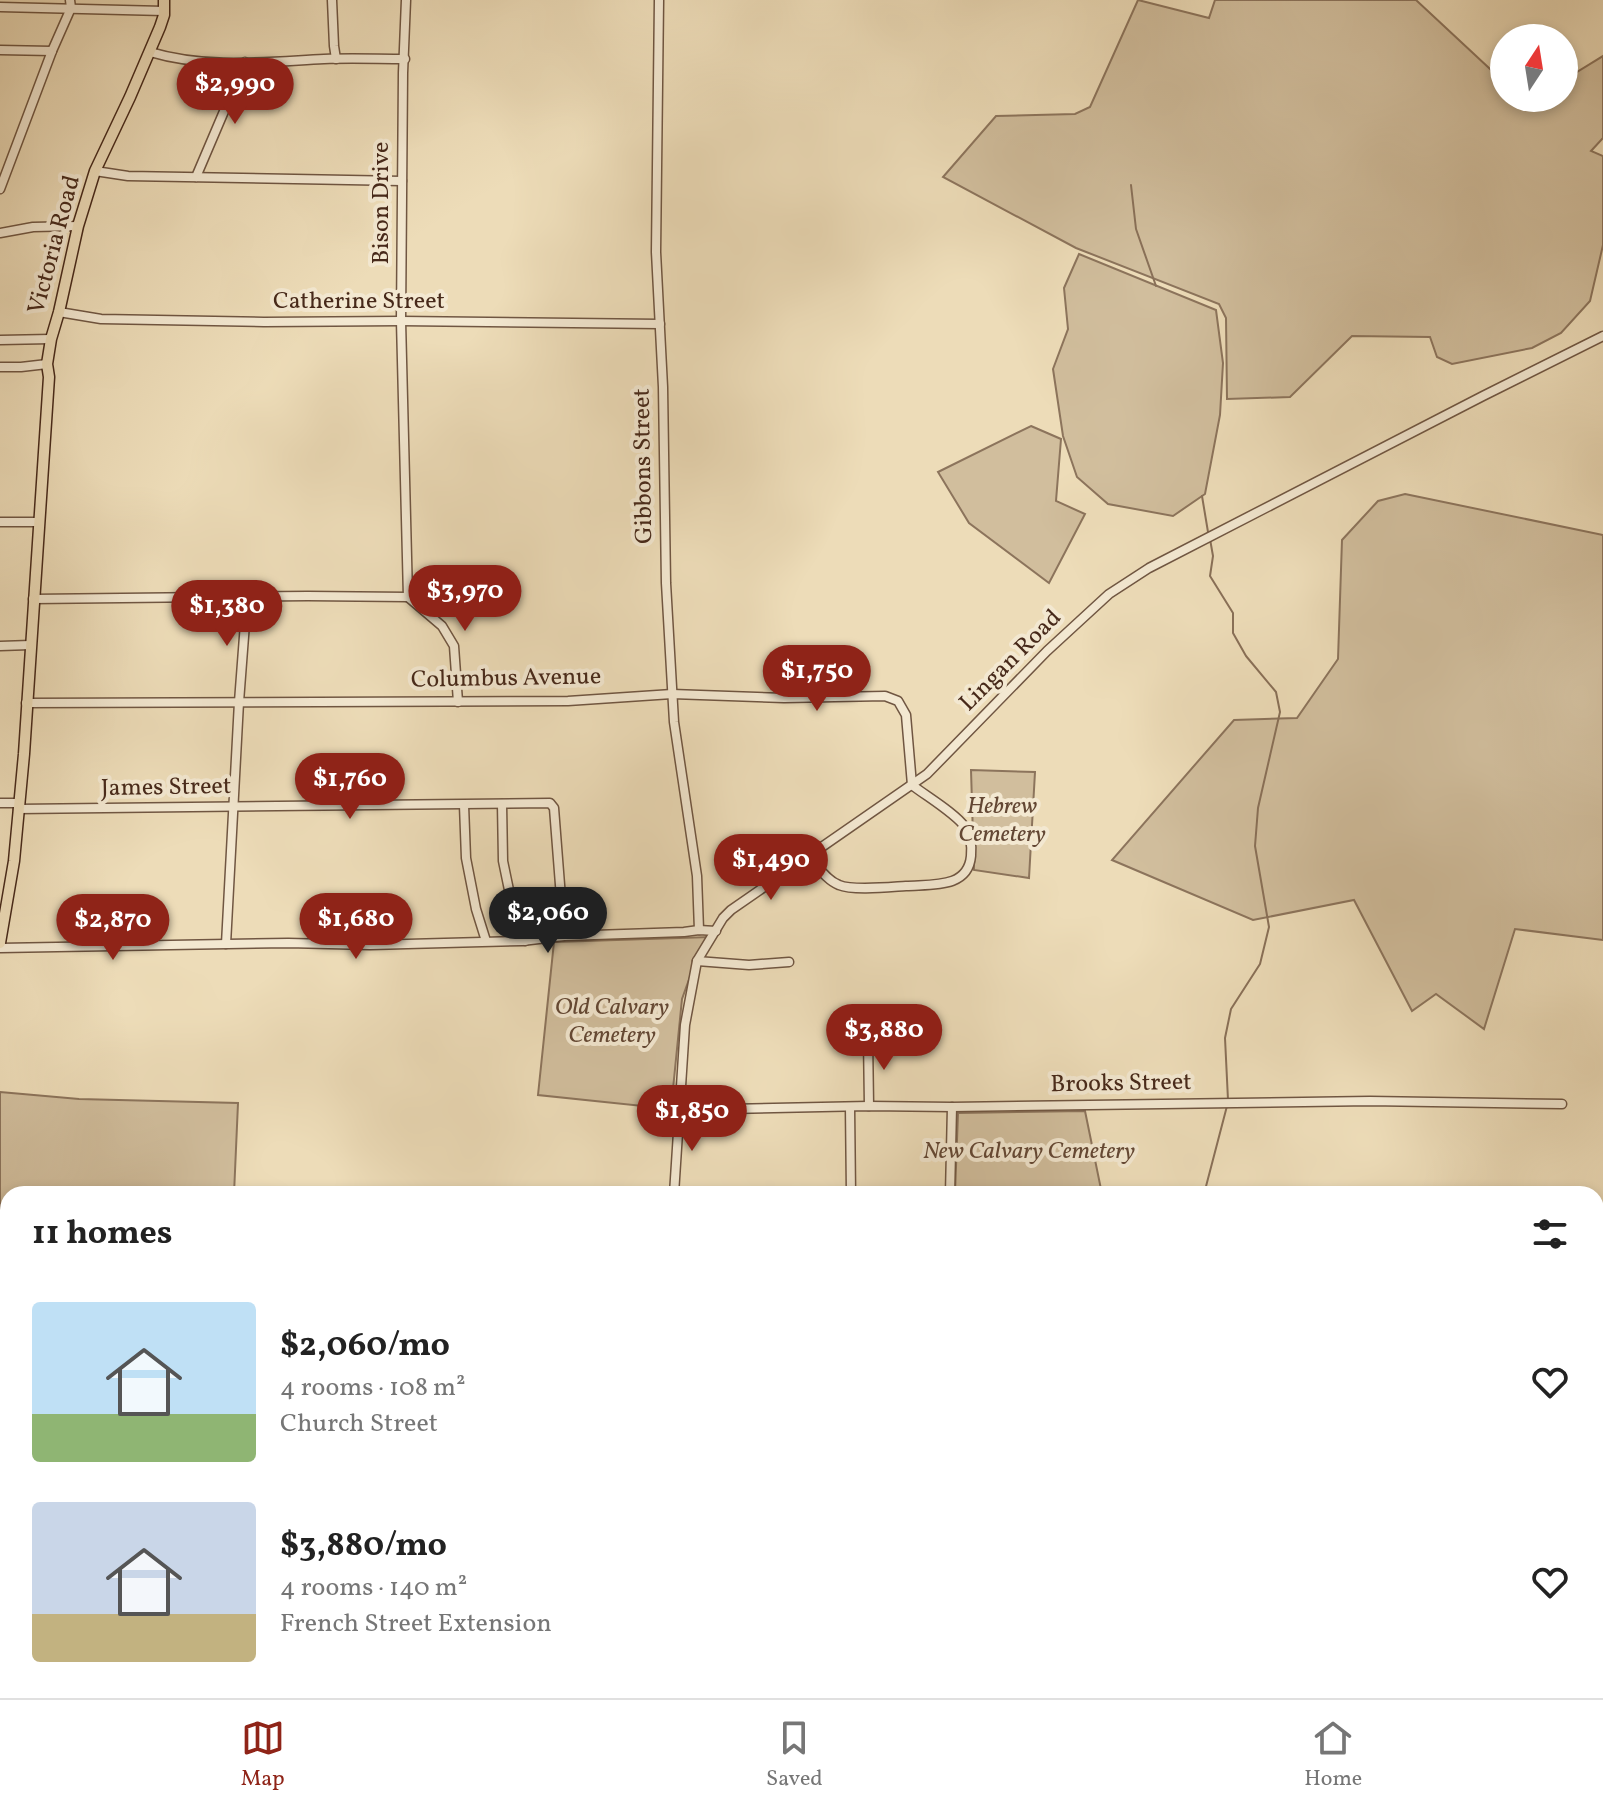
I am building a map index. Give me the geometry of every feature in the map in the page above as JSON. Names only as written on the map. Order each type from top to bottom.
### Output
[{"type":"main road","name":"Victoria Road","points":[[0,946],[14,861],[51,339],[78,226],[95,171],[150,52],[164,6]]},
{"type":"street","points":[[332,0],[336,59]]},
{"type":"street","name":"Bison Drive","points":[[406,0],[401,321],[408,597]]},
{"type":"street","name":"Gibbons Street","points":[[659,0],[656,252],[663,387],[666,583],[672,694],[697,876],[699,930]]},
{"type":"street","points":[[0,189],[71,4]]},
{"type":"street","points":[[0,7],[71,4],[164,6]]},
{"type":"street","points":[[0,50],[52,51]]},
{"type":"street","points":[[150,52],[205,63],[405,59]]},
{"type":"street","points":[[196,177],[245,62]]},
{"type":"street","points":[[95,171],[122,175],[402,181]]},
{"type":"street","points":[[0,233],[33,227],[78,226]]},
{"type":"street","name":"Catherine Street","points":[[59,312],[101,319],[660,324]]},
{"type":"street","name":"Lingan Road","points":[[675,1186],[685,1025],[697,961],[731,910],[927,774],[1047,651],[1126,581],[1603,336]]},
{"type":"street","points":[[0,340],[51,339]]},
{"type":"street","points":[[0,367],[47,364]]},
{"type":"street","points":[[0,522],[38,522]]},
{"type":"street","points":[[226,944],[247,597]]},
{"type":"street","points":[[33,599],[408,597],[442,626],[454,646],[458,702]]},
{"type":"street","points":[[0,646],[30,645]]},
{"type":"street","name":"Columbus Avenue","points":[[26,703],[568,701],[672,694],[784,698],[885,696],[902,706],[906,715],[912,785]]},
{"type":"street","points":[[808,856],[832,881],[847,887],[931,884],[963,877],[968,871],[971,857],[967,830],[959,820],[912,785]]},
{"type":"street","name":"James Street","points":[[0,803],[18,806],[234,807],[548,803],[553,805],[564,936]]},
{"type":"street","points":[[502,804],[503,861],[525,941]]},
{"type":"street","points":[[464,805],[466,858],[486,941]]},
{"type":"street","points":[[0,946],[370,945],[716,931]]},
{"type":"street","points":[[697,961],[749,965],[789,962]]},
{"type":"street","points":[[868,1038],[869,1106]]},
{"type":"street","name":"Brooks Street","points":[[680,1110],[1370,1101],[1562,1104]]},
{"type":"street","points":[[850,1107],[851,1186]]},
{"type":"street","points":[[950,1186],[952,1107]]},
{"type":"green space","points":[[1138,0],[1209,18],[1215,0],[1416,0],[1490,69],[1490,112],[1578,112],[1578,71],[1603,56],[1603,138],[1591,151],[1603,156],[1603,245],[1590,301],[1561,333],[1532,348],[1452,364],[1437,357],[1430,337],[1352,336],[1290,397],[1227,399],[1226,318],[1219,304],[1076,248],[943,177],[996,116],[1075,114],[1090,107]]},
{"type":"green space","points":[[1079,254],[1216,310],[1223,363],[1220,415],[1205,494],[1173,516],[1108,504],[1077,477],[1063,436],[1053,369],[1068,329],[1064,288]]},
{"type":"green space","points":[[1031,426],[1061,439],[1056,501],[1085,514],[1049,583],[969,523],[938,472]]},
{"type":"green space","points":[[1405,494],[1603,535],[1603,940],[1515,929],[1484,1029],[1436,994],[1412,1011],[1354,900],[1253,920],[1112,860],[1234,720],[1297,718],[1338,659],[1342,540],[1378,501]]},
{"type":"green space","name":"Hebrew Cemetery","points":[[971,770],[1035,772],[1029,878],[974,870]]},
{"type":"green space","name":"Old Calvary Cemetery","points":[[710,937],[695,963],[682,999],[671,1109],[538,1095],[554,942]]},
{"type":"green space","points":[[0,1092],[79,1099],[238,1103],[234,1186],[0,1186]]},
{"type":"green space","name":"New Calvary Cemetery","points":[[1085,1111],[1100,1186],[955,1186],[958,1113]]},
{"type":"waterway","points":[[1131,185],[1136,229],[1156,286]]},
{"type":"waterway","points":[[1202,496],[1208,532]]},
{"type":"waterway","points":[[1210,539],[1213,556],[1210,576],[1233,613],[1233,633],[1246,656],[1276,692],[1280,712],[1258,808],[1255,846],[1269,927],[1260,964],[1231,1009],[1225,1038],[1228,1100]]},
{"type":"waterway","points":[[1206,1186],[1227,1106]]}]
